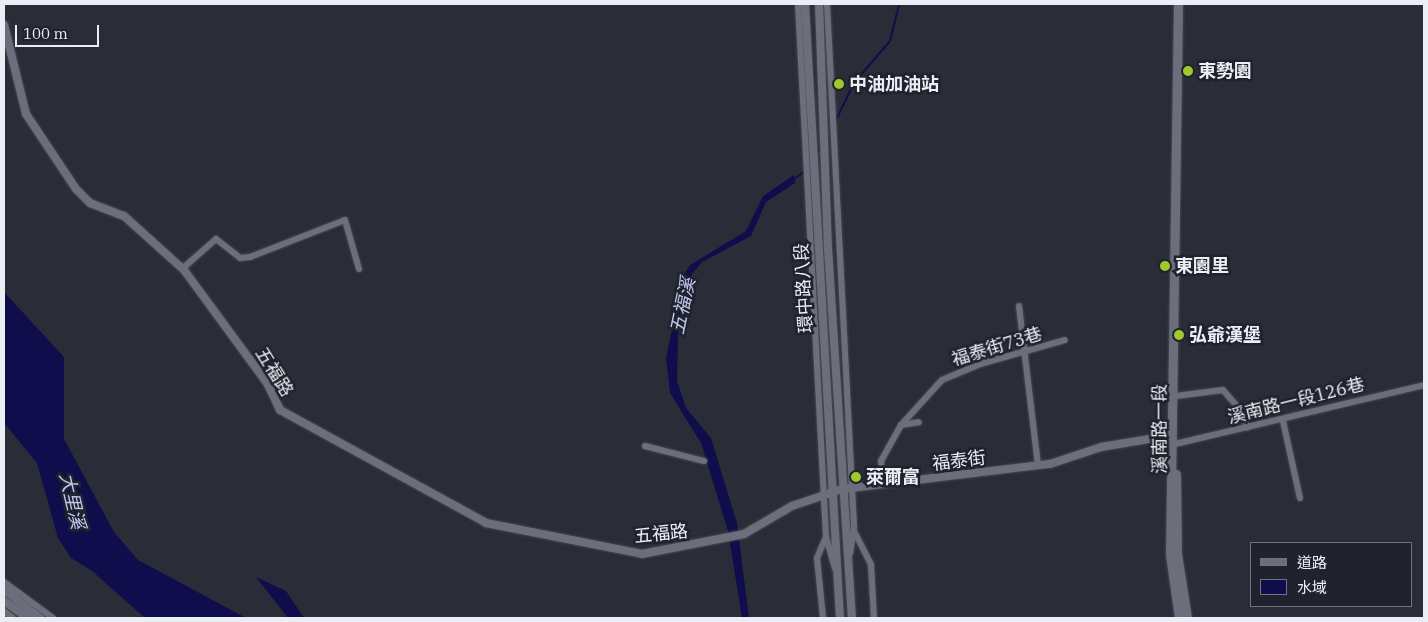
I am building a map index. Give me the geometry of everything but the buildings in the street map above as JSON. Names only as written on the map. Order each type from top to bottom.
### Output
[{"type":"main road","name":"溪南路一段","points":[[1178,4],[1172,240],[1174,399],[1170,568],[1179,618]]},
{"type":"main road","name":"溪南路一段","points":[[1173,441],[1177,554],[1187,618]]},
{"type":"street","name":"環中路八段","points":[[798,4],[802,35],[828,492],[840,617]]},
{"type":"street","name":"環中路八段","points":[[802,35],[805,4]]},
{"type":"street","name":"環中路八段","points":[[819,4],[830,107],[826,161],[842,489],[852,616]]},
{"type":"street","name":"環中路八段","points":[[827,4],[823,34],[828,140],[854,531],[847,569]]},
{"type":"street","name":"五福路","points":[[4,25],[26,114],[76,189],[90,203],[124,216],[183,268],[267,382],[280,410],[486,523],[642,554],[726,540],[744,534]]},
{"type":"street","points":[[802,35],[823,34]]},
{"type":"street","points":[[183,268],[216,239],[240,258],[250,257],[345,220],[359,269]]},
{"type":"street","points":[[1019,306],[1038,465]]},
{"type":"street","name":"福泰街73巷","points":[[882,484],[881,461],[901,425],[942,380],[1065,340]]},
{"type":"street","name":"溪南路一段126巷","points":[[1173,441],[1283,421],[1424,385]]},
{"type":"street","points":[[1174,399],[1223,390],[1244,414],[1247,428]]},
{"type":"street","points":[[1283,421],[1300,498]]},
{"type":"street","points":[[901,425],[919,422]]},
{"type":"street","name":"福泰街","points":[[744,534],[792,506],[828,492],[852,487],[1038,465],[1101,447],[1173,441]]},
{"type":"street","points":[[645,446],[704,461]]},
{"type":"street","name":"環中路八段","points":[[828,492],[826,537],[835,570]]},
{"type":"street","name":"環中路八段","points":[[854,531],[871,565],[874,618]]},
{"type":"street","name":"環中路八段","points":[[823,618],[817,558],[826,537]]},
{"type":"street","points":[[4,582],[53,618]]},
{"type":"street","points":[[4,590],[40,618]]},
{"type":"street","points":[[4,601],[27,618]]},
{"type":"street","points":[[4,611],[13,618]]},
{"type":"water","points":[[794,175],[795,183],[766,202],[751,236],[702,262],[692,274],[678,336],[677,381],[686,408],[711,438],[737,523],[749,618],[742,618],[728,531],[701,443],[670,393],[666,358],[683,276],[690,265],[746,231],[763,196]]},
{"type":"water","name":"大里溪","points":[[4,292],[64,357],[64,439],[114,532],[138,560],[246,618],[145,618],[91,570],[71,558],[58,538],[37,463],[4,423]]},
{"type":"water","points":[[256,577],[286,591],[304,618],[288,618]]},
{"type":"waterway","name":"五福溪","points":[[836,120],[854,83],[890,41],[899,4]]},
{"type":"waterway","name":"五福溪","points":[[816,155],[821,146]]},
{"type":"waterway","name":"五福溪","points":[[793,180],[805,171]]},
{"type":"place","name":"東勢園","points":[[1188,71]]},
{"type":"place","name":"中油加油站","points":[[839,84]]},
{"type":"place","name":"東園里","points":[[1165,266]]},
{"type":"place","name":"弘爺漢堡","points":[[1179,335]]},
{"type":"place","name":"萊爾富","points":[[856,477]]}]
